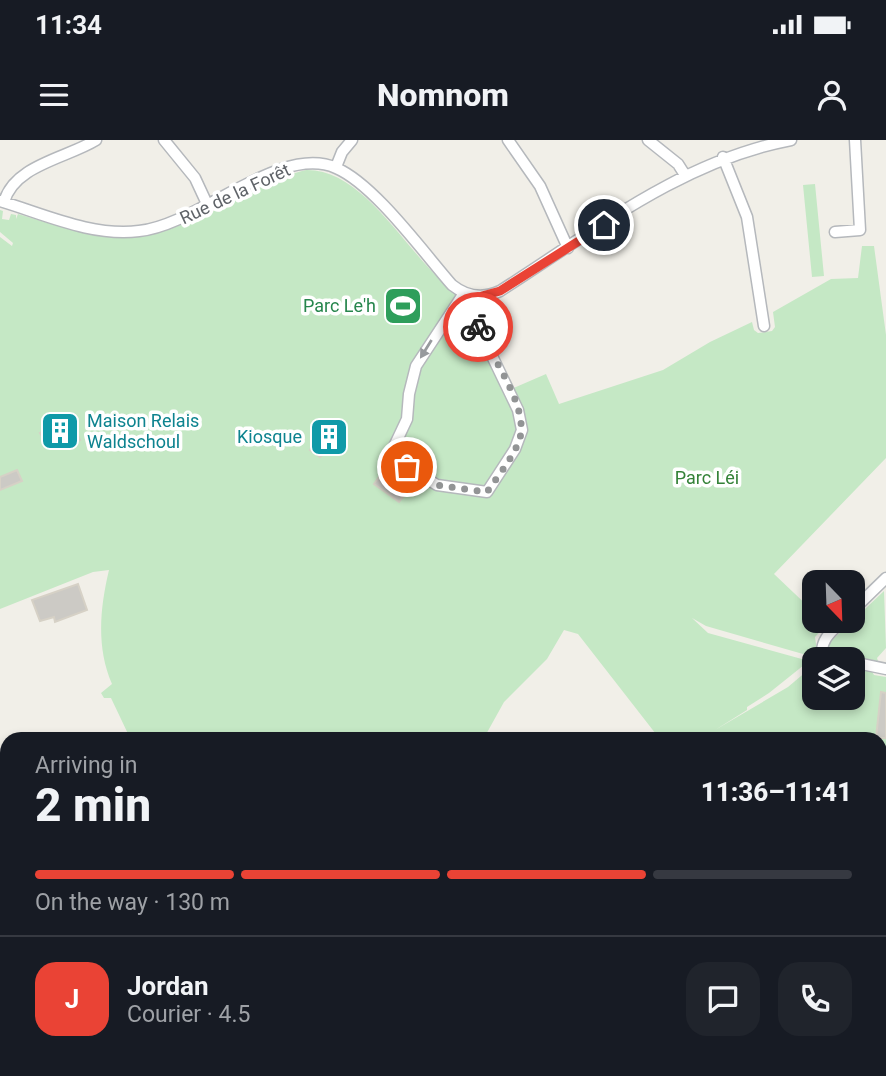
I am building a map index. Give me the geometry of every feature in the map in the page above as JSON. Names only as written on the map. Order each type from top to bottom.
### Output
[{"type":"street","points":[[2,201],[19,177],[96,140]]},
{"type":"street","points":[[164,140],[195,178],[208,206]]},
{"type":"street","points":[[352,140],[335,167],[369,192],[452,285],[464,293],[482,296],[500,291],[685,175],[723,158],[791,140]]},
{"type":"street","points":[[508,140],[540,186],[568,248]]},
{"type":"street","points":[[648,140],[678,164],[685,175]]},
{"type":"street","points":[[835,232],[860,230],[856,140]]},
{"type":"street","points":[[723,158],[747,217],[764,326]]},
{"type":"street","name":"Rue de la Forêt","points":[[2,201],[83,226],[124,232],[163,227],[292,166],[320,163],[335,167]]},
{"type":"street","points":[[464,293],[416,366],[409,394],[407,419],[391,453],[394,459],[436,485],[487,492],[515,449],[522,430],[519,410],[479,329],[482,296]]},
{"type":"street","points":[[865,598],[886,578]]},
{"type":"street","points":[[865,665],[886,669]]},
{"type":"green space","name":"Parc Léi","points":[[306,170],[330,174],[352,186],[451,290],[471,304],[448,332],[477,336],[509,390],[546,374],[559,404],[663,370],[710,342],[752,322],[758,333],[772,331],[775,327],[773,312],[831,279],[858,278],[862,246],[874,246],[886,335],[886,458],[774,574],[802,601],[802,634],[818,634],[815,637],[816,647],[802,647],[802,654],[706,626],[692,618],[708,633],[802,659],[802,667],[747,707],[747,710],[715,730],[788,687],[802,675],[802,710],[865,710],[865,666],[869,666],[874,675],[886,677],[886,732],[654,732],[578,634],[564,630],[547,659],[504,702],[487,732],[127,732],[111,698],[104,698],[101,693],[112,684],[104,656],[101,627],[109,570],[93,572],[0,609],[0,237],[12,246],[13,243],[0,232],[0,210],[3,211],[2,219],[9,220],[11,214],[16,215],[16,219],[18,214],[102,235],[147,235],[197,219],[276,180]]},
{"type":"green space","points":[[815,184],[824,276],[812,277],[803,185]]},
{"type":"green space","points":[[884,591],[886,648],[877,658],[878,661],[865,660],[865,647],[828,647],[839,634],[865,633],[865,609]]},
{"type":"building","name":"Kiosque","points":[[333,419],[343,426],[336,444],[320,457],[310,450]]},
{"type":"building","name":"Maison Relais Waldschoul","points":[[71,420],[80,440],[69,445],[46,445],[40,433]]},
{"type":"building","points":[[388,464],[410,480],[404,488],[408,491],[399,502],[374,484]]},
{"type":"building","points":[[17,470],[22,481],[0,490],[0,477]]},
{"type":"building","points":[[78,584],[87,610],[55,622],[54,617],[40,621],[32,600]]},
{"type":"building","points":[[881,692],[886,693],[886,732],[877,732]]},
{"type":"way so far","points":[[407,467],[436,485],[487,492],[515,449],[522,430],[519,410],[478,327]]},
{"type":"place","name":"Parc Le'h","points":[[403,306]]},
{"type":"place","name":"Maison Relais Waldschoul","points":[[60,431]]},
{"type":"place","name":"Kiosque","points":[[329,437]]},
{"type":"route","points":[[478,327],[482,296],[500,291],[604,225]]}]
